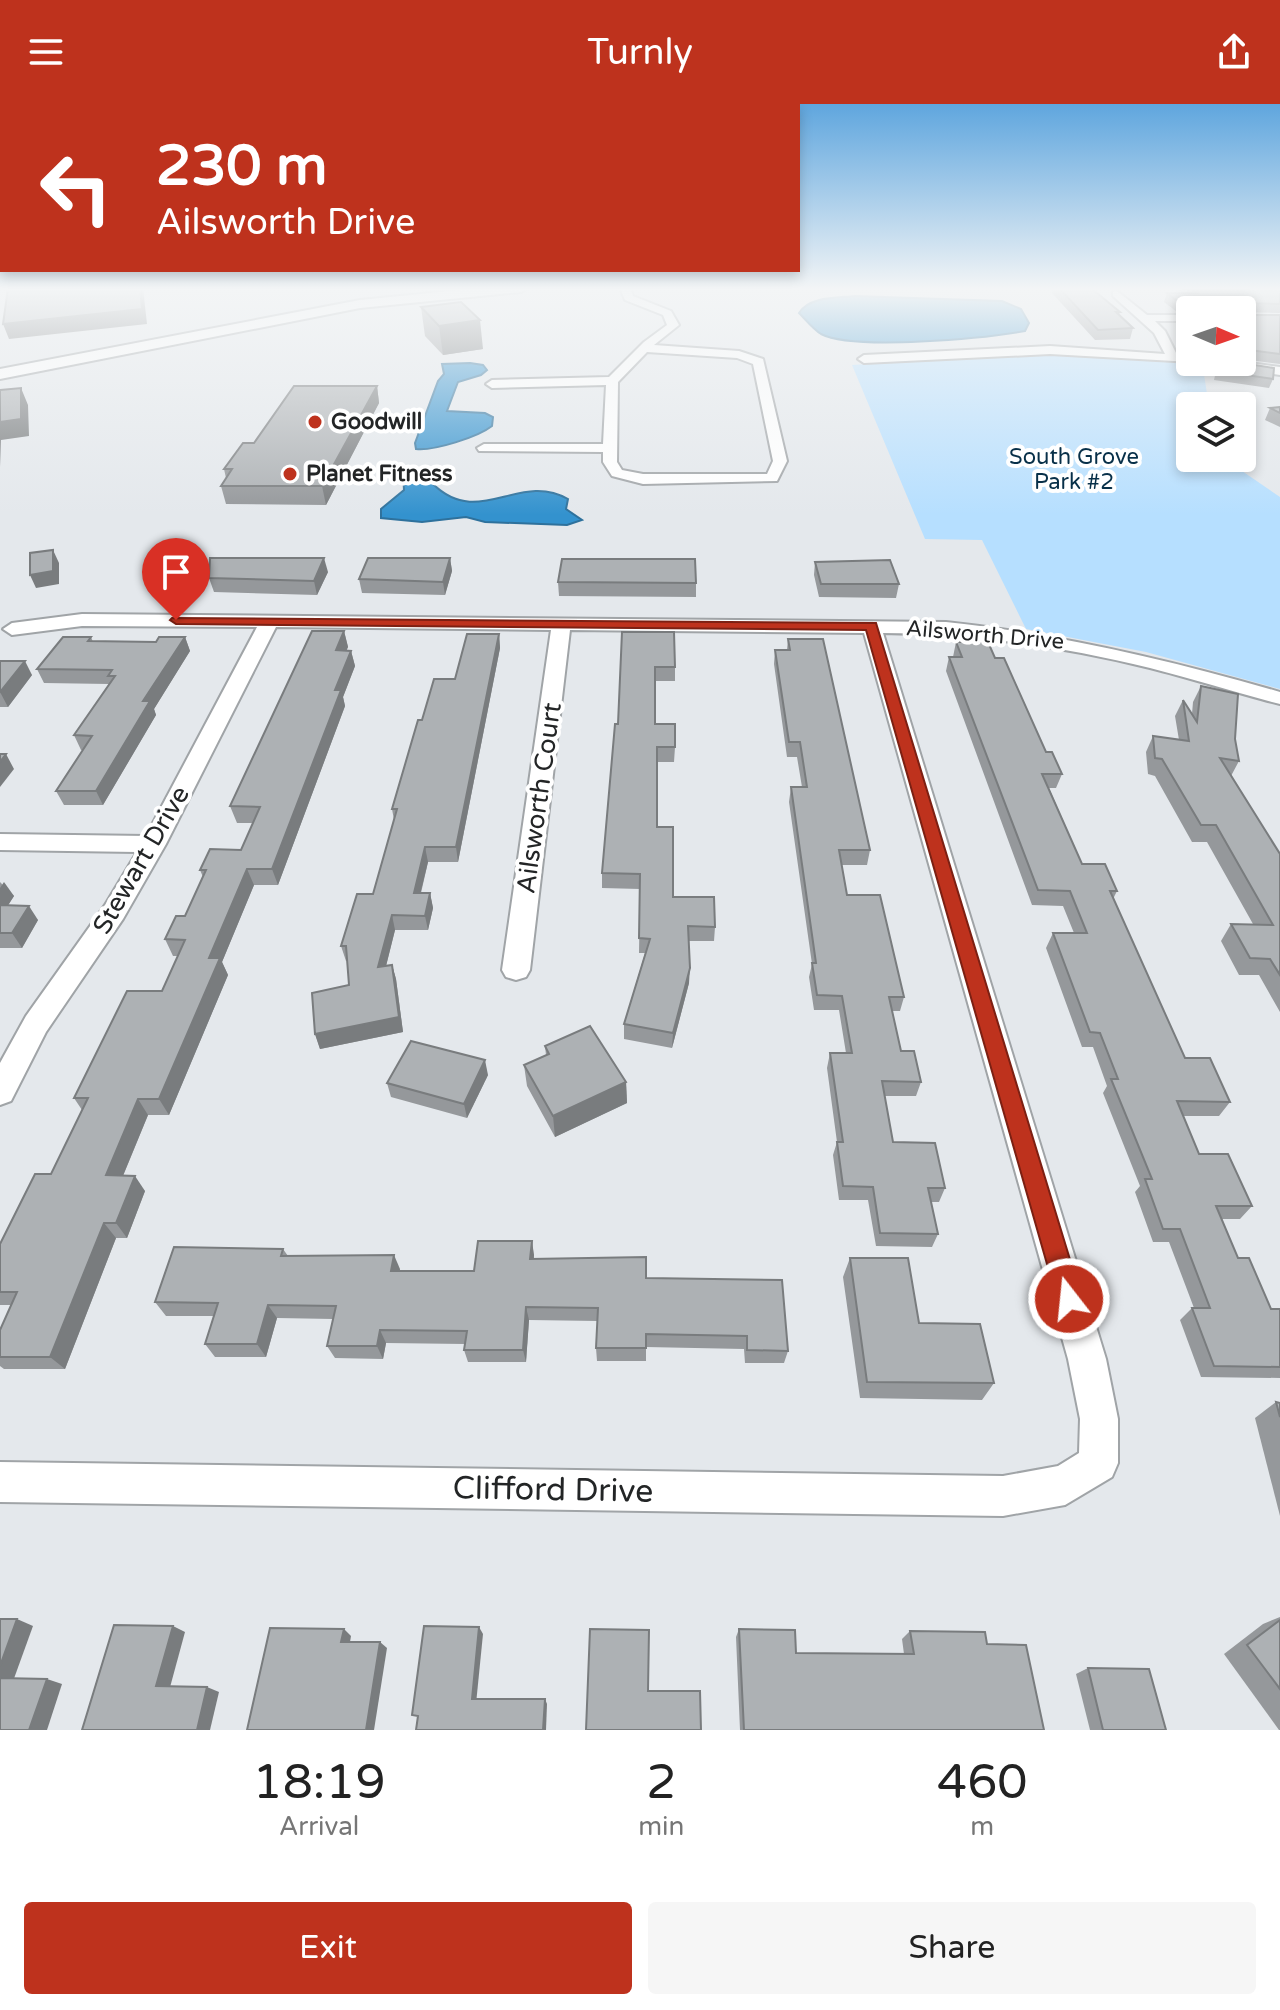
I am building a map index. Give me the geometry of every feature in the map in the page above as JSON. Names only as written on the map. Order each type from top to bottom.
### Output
[{"type":"main road","points":[[0,374],[52,364]]},
{"type":"main road","points":[[0,382],[92,364]]},
{"type":"street","points":[[492,384],[612,381],[632,364]]},
{"type":"street","points":[[612,381],[610,462],[617,473],[643,479],[772,478],[780,461],[759,364]]},
{"type":"street","points":[[1256,368],[1280,371]]},
{"type":"street","points":[[484,448],[611,448]]},
{"type":"street","name":"Ailsworth Drive","points":[[12,629],[82,620],[871,626],[986,631],[1068,643],[1144,659],[1280,698]]},
{"type":"street","name":"Stewart Drive","points":[[0,1092],[36,1024],[114,912],[154,844],[270,621]]},
{"type":"street","name":"Ailsworth Court","points":[[516,970],[561,625]]},
{"type":"street","name":"Clifford Drive","points":[[0,1482],[1003,1496],[1065,1485],[1098,1463],[1099,1419],[1087,1359],[871,626]]},
{"type":"street","points":[[0,842],[154,844]]},
{"type":"green space","name":"South Grove Park #2","points":[[1176,364],[1176,376],[1204,376],[1207,392],[1176,392],[1176,472],[1243,472],[1280,497],[1280,689],[1146,652],[1026,629],[982,540],[925,539],[852,365]]},
{"type":"water","points":[[442,364],[483,365],[487,370],[481,375],[458,382],[447,411],[485,413],[493,417],[492,426],[456,442],[416,449],[415,443],[438,381],[444,374]]},
{"type":"water","points":[[412,469],[431,473],[436,477],[433,484],[450,496],[467,501],[533,491],[550,492],[568,499],[566,509],[582,520],[567,525],[485,522],[466,517],[422,522],[381,518],[381,509],[404,490],[403,472]]},
{"type":"building","points":[[1256,365],[1274,368],[1273,379],[1252,376],[1256,376]]},
{"type":"building","points":[[294,386],[377,386],[322,486],[221,486],[232,469],[224,469],[243,443],[254,443]]},
{"type":"building","points":[[21,388],[21,419],[0,422],[0,390]]},
{"type":"building","points":[[53,550],[53,571],[30,575],[30,553]]},
{"type":"building","points":[[210,558],[324,558],[314,581],[209,578]]},
{"type":"building","points":[[368,558],[450,558],[443,582],[359,579]]},
{"type":"building","points":[[562,559],[695,559],[696,583],[558,582]]},
{"type":"building","points":[[890,560],[899,584],[821,584],[815,562]]},
{"type":"building","points":[[312,631],[344,631],[336,650],[351,651],[335,690],[341,690],[272,869],[247,869],[209,958],[220,958],[159,1099],[138,1099],[106,1175],[135,1176],[116,1223],[104,1223],[50,1357],[0,1357],[0,1330],[17,1292],[0,1292],[0,1244],[35,1174],[51,1174],[88,1098],[74,1098],[127,991],[162,991],[185,940],[165,939],[176,916],[185,916],[206,870],[200,870],[210,849],[241,850],[260,807],[230,806]]},
{"type":"building","points":[[622,632],[674,632],[675,667],[655,667],[655,724],[675,724],[675,747],[657,747],[657,827],[673,827],[673,897],[714,897],[715,927],[688,926],[690,968],[673,1033],[624,1024],[650,939],[639,938],[640,874],[602,873],[615,724],[618,724]]},
{"type":"building","points":[[467,634],[499,634],[456,847],[425,847],[414,893],[430,893],[425,916],[392,915],[378,967],[392,965],[399,1017],[315,1034],[312,993],[349,985],[346,946],[341,946],[357,894],[373,894],[397,809],[392,809],[418,720],[422,720],[434,679],[455,679]]},
{"type":"building","points":[[63,637],[91,637],[88,641],[156,642],[159,637],[185,637],[143,701],[150,701],[96,791],[56,791],[92,736],[74,735],[115,676],[108,676],[112,670],[37,669]]},
{"type":"building","points":[[788,639],[823,639],[870,850],[839,850],[847,895],[880,895],[904,997],[889,997],[901,1051],[914,1051],[921,1082],[882,1081],[893,1142],[935,1143],[945,1188],[928,1188],[938,1234],[880,1233],[873,1187],[843,1186],[837,1142],[843,1142],[830,1053],[852,1053],[842,996],[817,995],[812,963],[816,963],[791,787],[807,787],[800,742],[789,742],[775,650],[790,650]]},
{"type":"building","points":[[956,642],[988,642],[995,658],[1004,658],[1046,752],[1052,752],[1062,774],[1042,774],[1082,864],[1105,864],[1117,891],[1110,891],[1185,1058],[1210,1058],[1230,1102],[1177,1101],[1199,1154],[1228,1154],[1252,1206],[1216,1206],[1238,1258],[1249,1258],[1271,1309],[1280,1309],[1280,1367],[1214,1366],[1192,1308],[1210,1308],[1180,1229],[1163,1229],[1145,1179],[1152,1179],[1111,1079],[1118,1079],[1100,1033],[1090,1032],[1053,933],[1087,933],[1070,891],[1038,890],[949,657],[962,657]]},
{"type":"building","points":[[0,661],[25,661],[0,692]]},
{"type":"building","points":[[1201,686],[1238,694],[1235,739],[1239,761],[1220,758],[1280,854],[1280,975],[1270,959],[1250,958],[1231,924],[1273,925],[1216,825],[1201,825],[1162,759],[1155,758],[1153,736],[1189,741],[1183,700],[1197,722]]},
{"type":"building","points":[[0,905],[29,906],[12,933],[0,933]]},
{"type":"building","points":[[590,1026],[626,1082],[553,1116],[524,1065],[549,1054],[545,1046]]},
{"type":"building","points":[[411,1041],[485,1060],[464,1104],[387,1083]]},
{"type":"building","points":[[478,1241],[532,1241],[530,1259],[646,1257],[646,1278],[782,1280],[788,1351],[747,1350],[747,1336],[646,1334],[646,1348],[596,1348],[598,1308],[526,1307],[523,1350],[464,1350],[467,1331],[380,1330],[377,1346],[327,1346],[336,1306],[268,1305],[257,1344],[205,1344],[218,1303],[155,1302],[174,1247],[283,1249],[281,1256],[394,1255],[391,1271],[474,1271]]},
{"type":"building","points":[[850,1258],[908,1258],[919,1323],[980,1324],[994,1383],[867,1382]]},
{"type":"building","points":[[0,1619],[17,1619],[0,1666]]},
{"type":"building","points":[[1280,1620],[1280,1689],[1247,1645]]},
{"type":"building","points":[[114,1625],[173,1626],[156,1686],[207,1687],[197,1730],[82,1730]]},
{"type":"building","points":[[424,1626],[479,1627],[472,1699],[545,1699],[543,1730],[416,1730],[418,1716],[412,1715]]},
{"type":"building","points":[[270,1628],[344,1629],[341,1642],[380,1642],[366,1730],[247,1730]]},
{"type":"building","points":[[590,1629],[649,1630],[648,1691],[700,1691],[701,1730],[586,1730]]},
{"type":"building","points":[[739,1629],[795,1630],[796,1653],[914,1654],[910,1631],[985,1632],[987,1644],[1026,1645],[1044,1730],[744,1730]]},
{"type":"building","points":[[1088,1668],[1149,1669],[1166,1730],[1103,1730]]},
{"type":"building","points":[[0,1678],[47,1679],[29,1730],[0,1730]]},
{"type":"place","name":"Goodwill","points":[[315,422]]},
{"type":"place","name":"Planet Fitness","points":[[290,474]]},
{"type":"route","points":[[176,620],[871,626],[1069,1299]]}]
